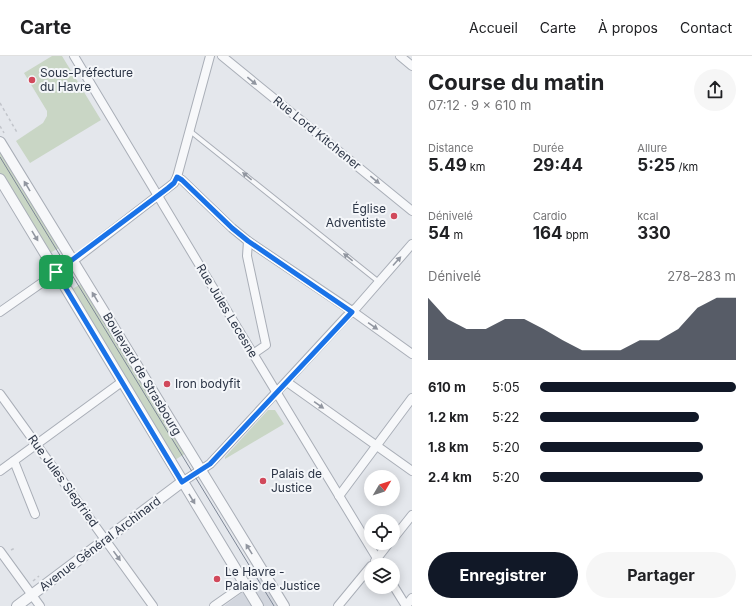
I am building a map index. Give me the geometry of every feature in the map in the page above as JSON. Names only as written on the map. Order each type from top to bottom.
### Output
[{"type":"street","points":[[0,312],[73,261],[174,183],[177,177],[210,56]]},
{"type":"street","name":"Rue Lord Kitchener","points":[[222,56],[412,211]]},
{"type":"street","points":[[400,56],[412,66]]},
{"type":"street","name":"Rue Jules Lecesne","points":[[76,57],[276,393],[377,558]]},
{"type":"street","name":"Boulevard de Strasbourg","points":[[0,142],[284,606]]},
{"type":"street","points":[[177,177],[248,241],[412,354]]},
{"type":"street","name":"Boulevard de Strasbourg","points":[[0,179],[258,606]]},
{"type":"street","points":[[248,241],[247,256],[266,345],[253,354]]},
{"type":"street","points":[[182,482],[210,464],[352,312],[412,244]]},
{"type":"street","points":[[0,471],[123,381]]},
{"type":"street","points":[[287,382],[412,471]]},
{"type":"street","name":"Rue Jules Siegfried","points":[[0,394],[153,606]]},
{"type":"street","points":[[339,496],[412,398]]},
{"type":"street","points":[[14,461],[35,514]]},
{"type":"street","name":"Avenue Général Archinard","points":[[17,606],[182,482]]},
{"type":"street","points":[[400,530],[412,515]]},
{"type":"street","points":[[3,554],[40,606]]},
{"type":"street","points":[[338,606],[364,574]]},
{"type":"street","points":[[214,606],[244,584]]},
{"type":"street","points":[[399,594],[406,606],[412,598]]},
{"type":"lane","points":[[189,130],[379,282]]},
{"type":"path","points":[[0,103],[18,134]]},
{"type":"path","points":[[3,554],[13,549],[16,550]]},
{"type":"shaded area","points":[[267,574],[286,606],[224,606]]},
{"type":"green space","points":[[52,56],[62,56],[101,120],[30,163],[16,141],[43,123],[47,116],[47,111],[24,73]]},
{"type":"green space","points":[[0,148],[61,247],[48,254],[0,174]]},
{"type":"green space","points":[[82,283],[186,453],[175,460],[71,290]]},
{"type":"green space","points":[[268,410],[275,410],[284,424],[225,459],[225,457]]},
{"type":"tram line","points":[[0,157],[274,606]]},
{"type":"place","name":"Sous-Préfecture du Havre","points":[[32,80]]},
{"type":"place","name":"Église Adventiste","points":[[394,216]]},
{"type":"place","name":"Iron bodyfit","points":[[167,384]]},
{"type":"place","name":"Palais de Justice","points":[[263,481]]},
{"type":"place","name":"Le Havre - Palais de Justice","points":[[217,579]]},
{"type":"route","points":[[177,177],[248,241],[352,312],[346,316],[287,382],[210,464],[182,482],[123,381],[56,272],[73,261],[168,188],[174,183],[177,177]]}]
